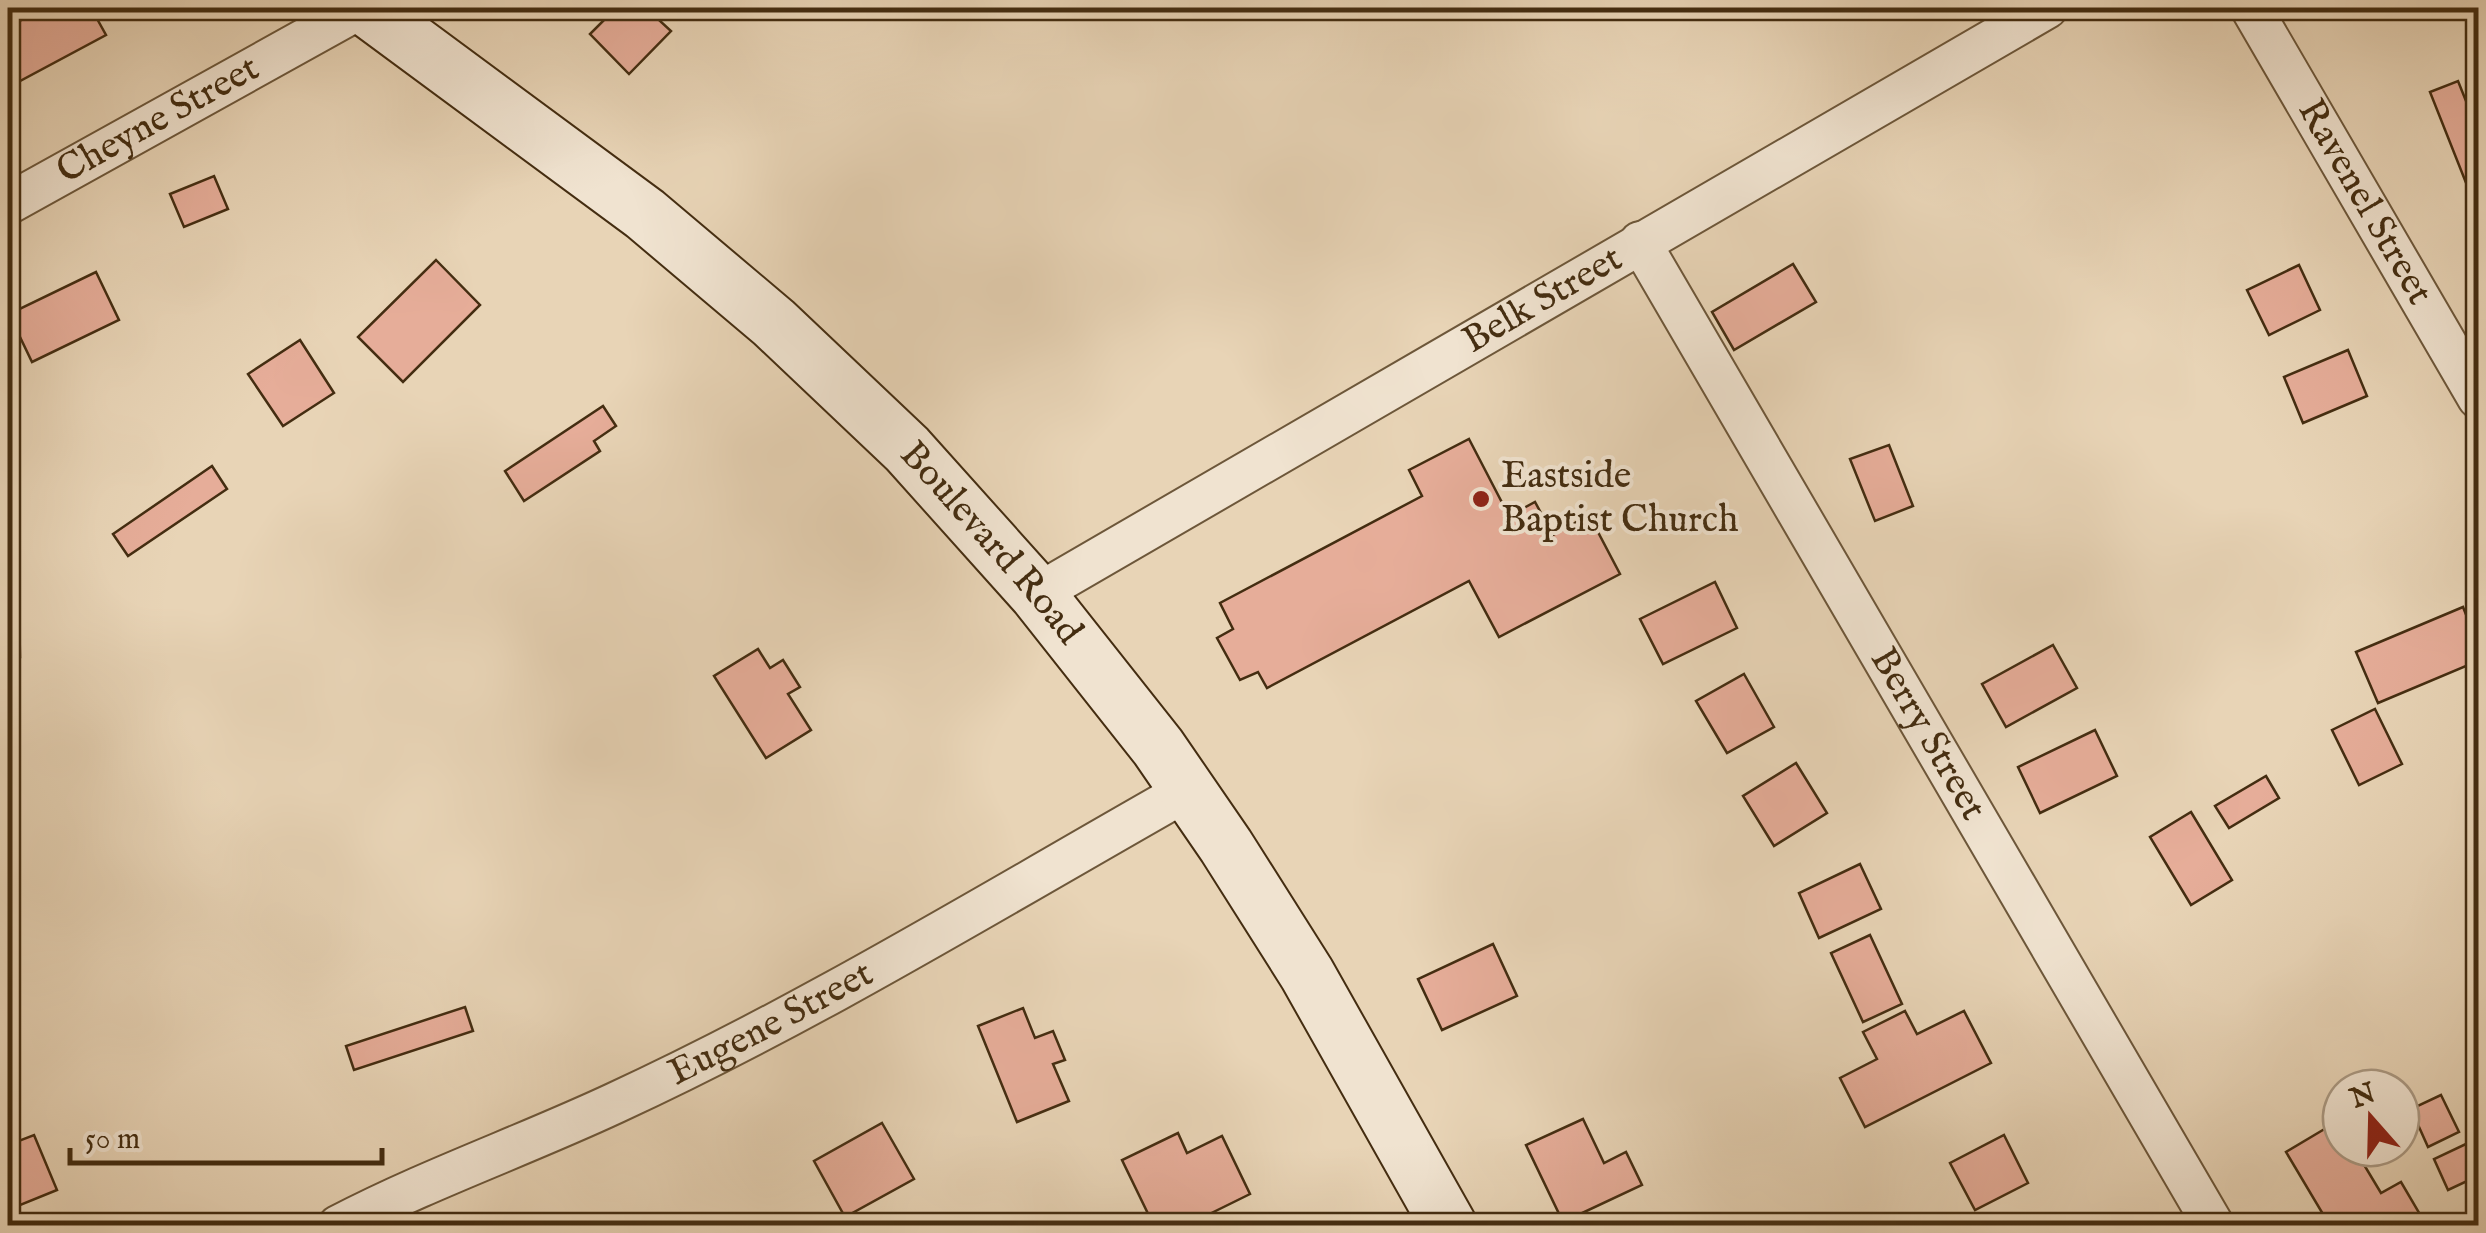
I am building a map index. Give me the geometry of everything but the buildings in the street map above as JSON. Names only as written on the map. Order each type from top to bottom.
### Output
[{"type":"street","name":"Cheyne Street","points":[[8,204],[364,8]]},
{"type":"street","name":"Boulevard Road","points":[[364,8],[645,214],[774,323],[907,449],[1037,594],[1158,747],[1308,974],[1449,1226]]},
{"type":"street","name":"Belk Street","points":[[1037,594],[2047,8]]},
{"type":"street","name":"Ravenel Street","points":[[2251,8],[2478,398]]},
{"type":"street","name":"Berry Street","points":[[1640,242],[2214,1226]]},
{"type":"street","name":"Eugene Street","points":[[338,1226],[381,1203],[615,1104],[748,1037],[1188,790]]},
{"type":"place","name":"Eastside Baptist Church","points":[[1481,499]]}]
